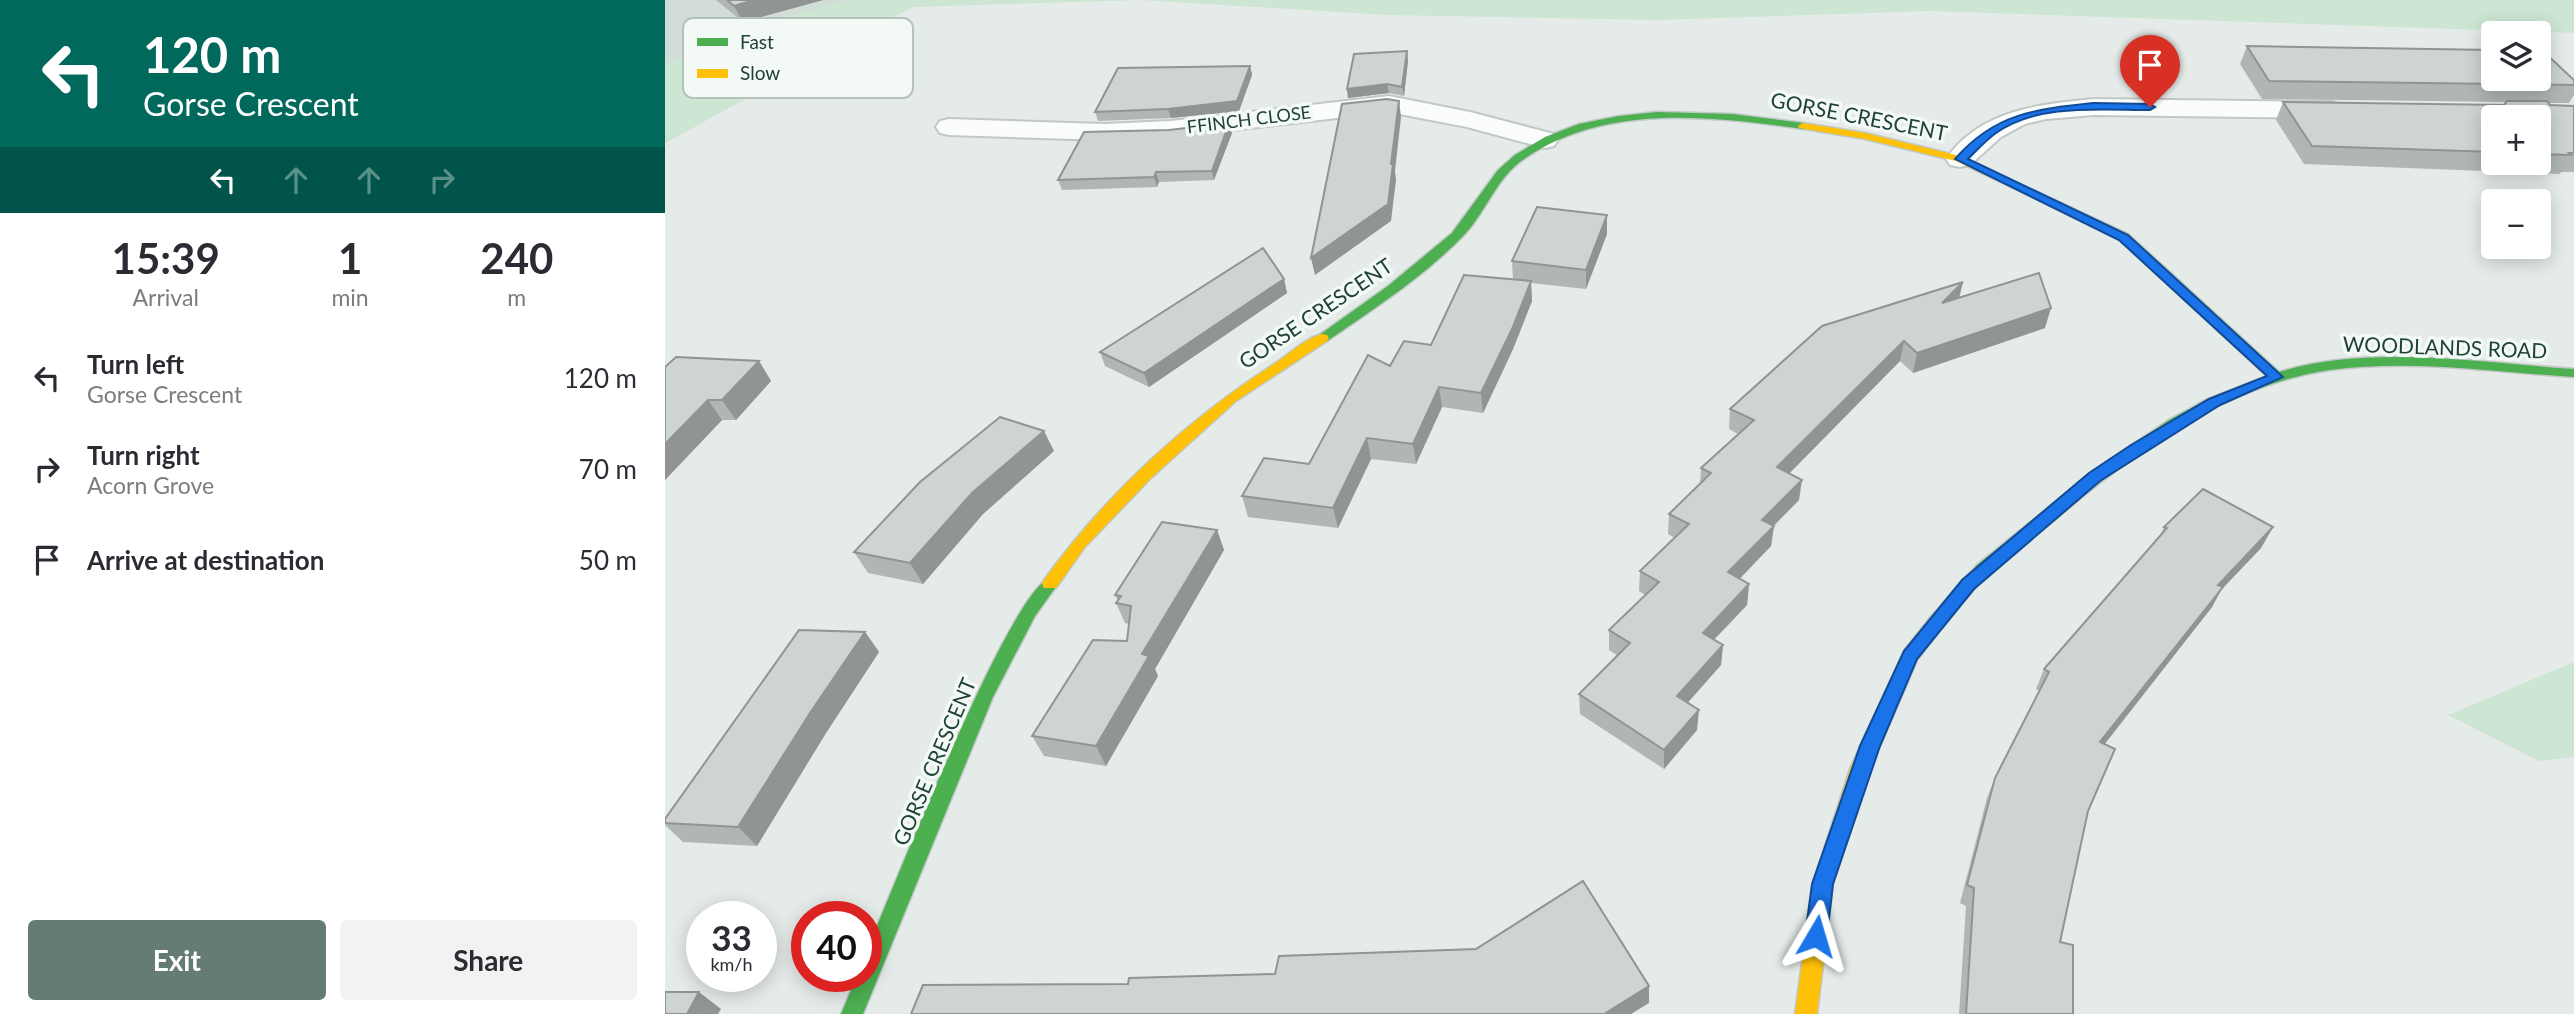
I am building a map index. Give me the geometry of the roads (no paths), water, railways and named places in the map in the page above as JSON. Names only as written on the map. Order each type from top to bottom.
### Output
[{"type":"street","name":"FFINCH CLOSE","points":[[950,127],[1104,132],[1171,129],[1389,104],[1470,120],[1545,140]]},
{"type":"street","points":[[1960,159],[1992,131],[2016,118],[2046,111],[2094,107],[2359,110]]},
{"type":"street","name":"GORSE CRESCENT","points":[[852,1014],[984,696],[1029,612],[1079,543],[1145,475],[1231,398],[1390,293],[1418,269],[1464,228],[1497,176],[1518,157],[1545,140],[1591,125],[1629,118],[1669,115],[1754,118],[1865,136],[1960,159],[2124,237],[2276,377]]},
{"type":"street","name":"WOODLANDS ROAD","points":[[1806,1014],[1823,884],[1860,769],[1910,656],[1968,584],[2095,477],[2214,402],[2276,377],[2330,366],[2398,364],[2574,373]]}]
